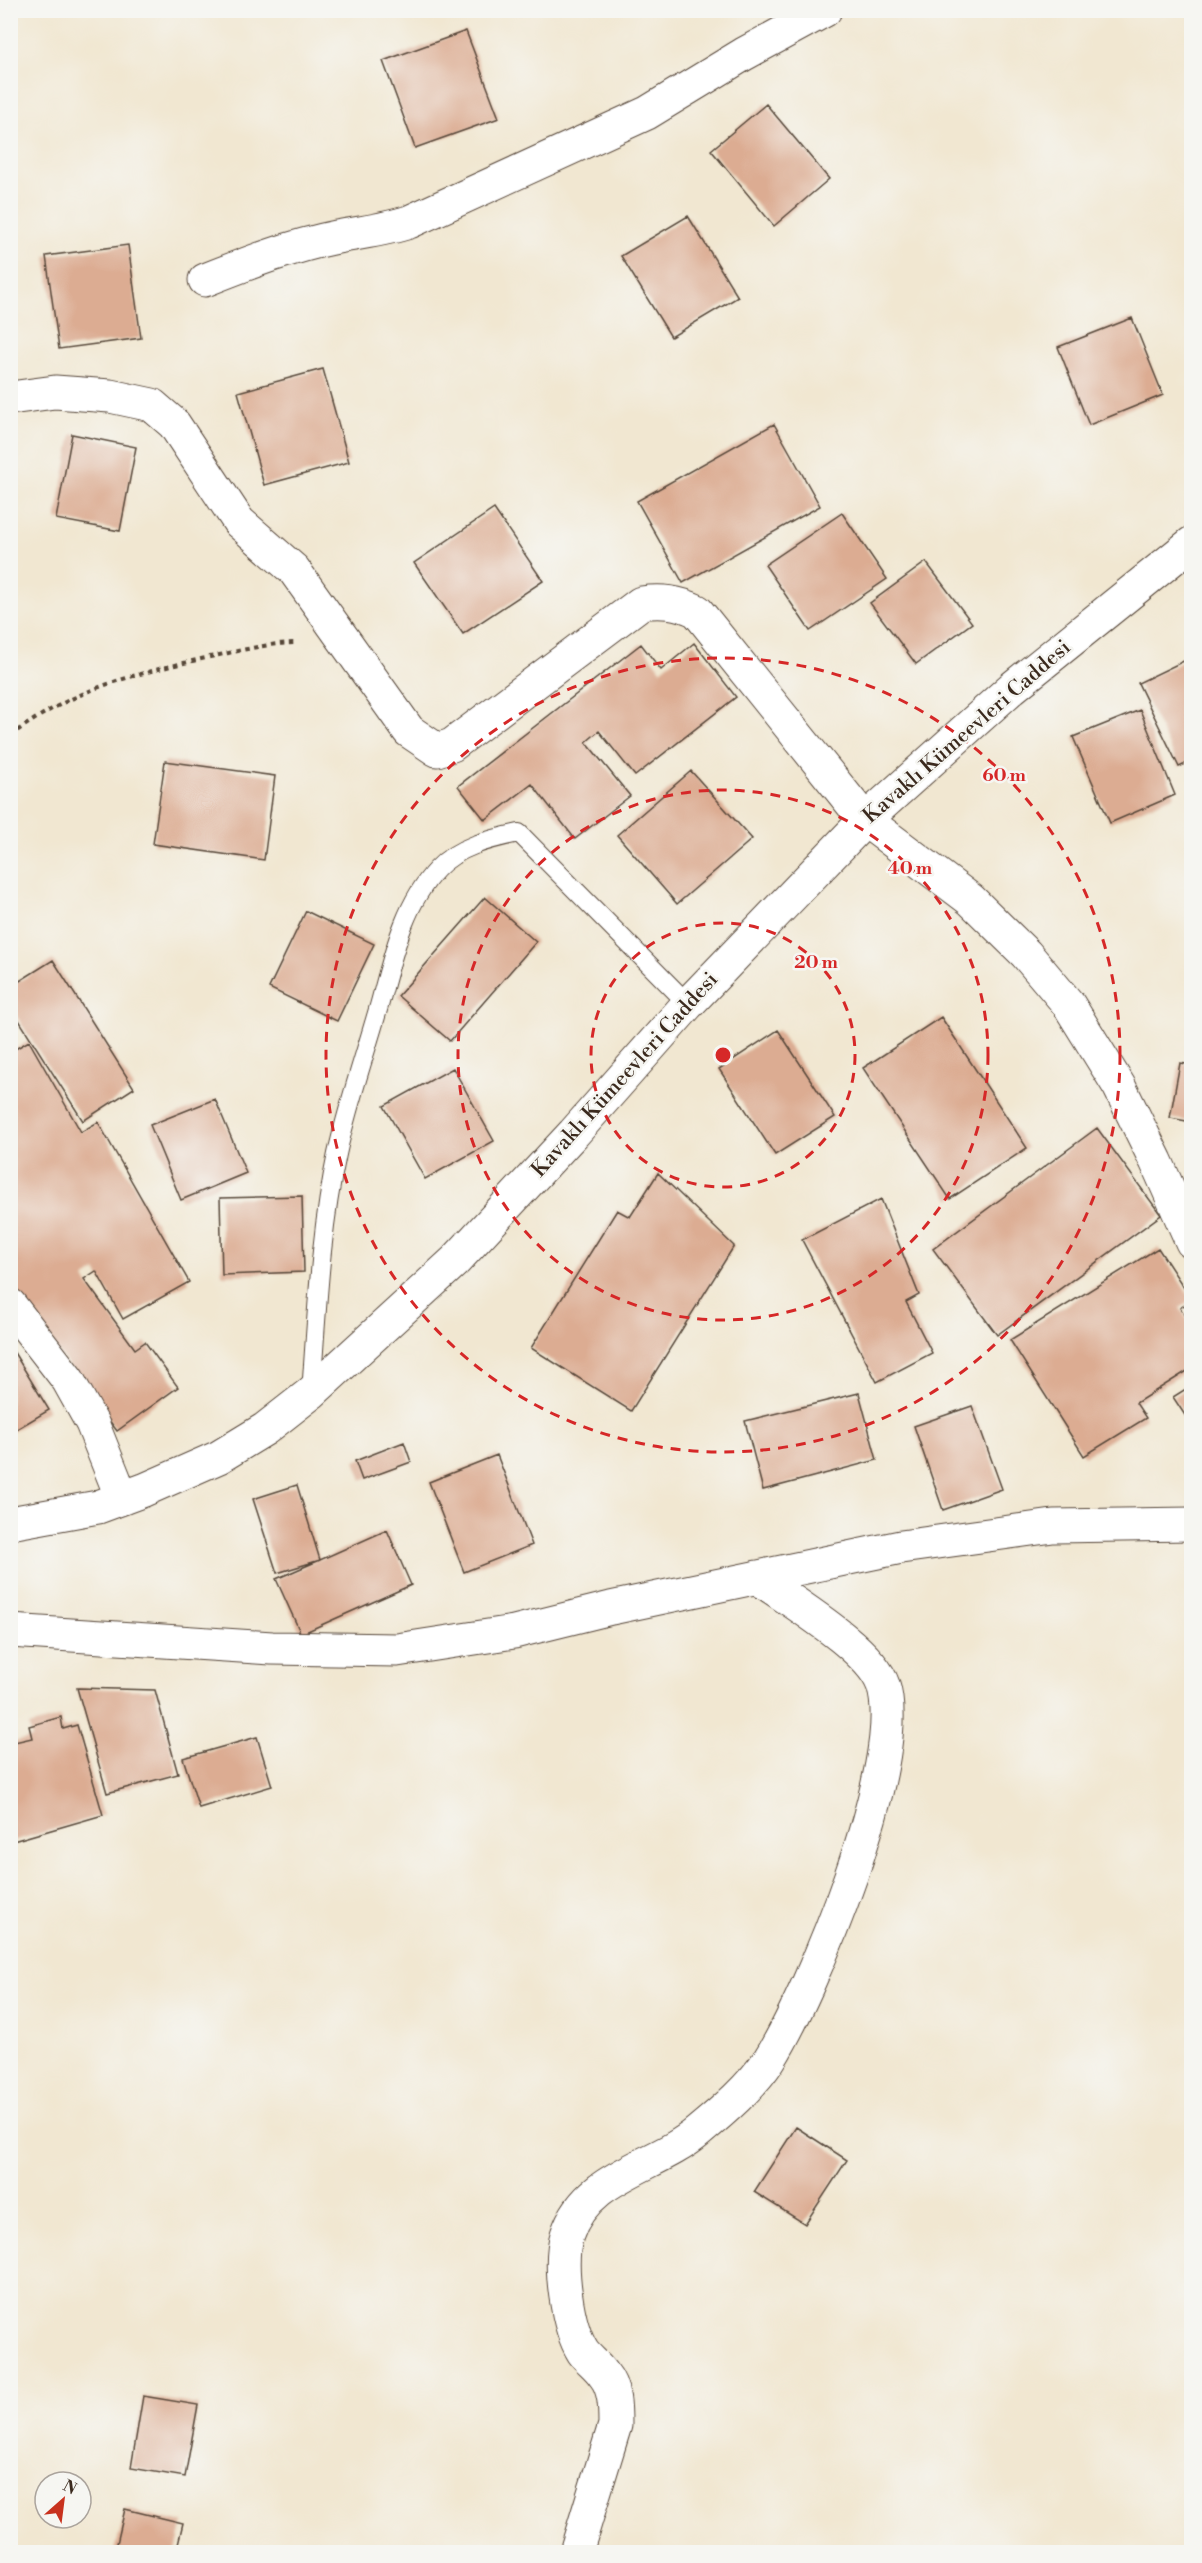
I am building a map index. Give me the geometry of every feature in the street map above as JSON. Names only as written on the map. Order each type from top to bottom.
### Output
[{"type":"street","points":[[206,280],[258,259],[296,248],[337,237],[386,230],[409,222],[647,113],[744,54],[825,10]]},
{"type":"street","points":[[10,398],[55,392],[110,396],[152,405],[174,424],[238,522],[294,570],[409,731],[437,750],[452,746],[641,603],[660,600],[682,604],[697,611],[865,820],[971,900],[1026,954],[1069,1005],[1119,1086],[1156,1161],[1191,1242]]},
{"type":"street","name":"Kavaklı Kümeevleri Caddesi","points":[[10,1523],[98,1507],[219,1457],[265,1429],[311,1393],[455,1261],[574,1133],[688,1004],[865,820],[1012,688],[1191,543]]},
{"type":"street","points":[[10,1305],[68,1380],[92,1423],[122,1498]]},
{"type":"street","points":[[10,1631],[272,1648],[397,1650],[514,1632],[611,1608],[901,1547],[1053,1526],[1191,1524]]},
{"type":"street","points":[[576,2553],[615,2425],[615,2403],[606,2376],[583,2352],[574,2335],[562,2266],[566,2237],[575,2214],[602,2186],[698,2133],[767,2062],[814,1974],[862,1841],[887,1744],[887,1707],[883,1685],[874,1668],[847,1642],[757,1577]]},
{"type":"lane","points":[[311,1393],[320,1267],[337,1154],[399,936],[416,899],[437,869],[456,853],[492,839],[519,833],[688,1004]]},
{"type":"path","points":[[10,736],[57,706],[92,688],[135,673],[267,646],[345,641]]},
{"type":"building","points":[[466,31],[499,118],[415,148],[383,61]]},
{"type":"building","points":[[766,104],[829,179],[774,226],[711,150]]},
{"type":"building","points":[[688,216],[738,297],[671,337],[621,256]]},
{"type":"building","points":[[128,245],[141,338],[59,349],[46,256]]},
{"type":"building","points":[[1132,318],[1163,395],[1089,425],[1058,347]]},
{"type":"building","points":[[323,369],[349,462],[264,485],[238,392]]},
{"type":"building","points":[[774,424],[820,506],[683,583],[637,501]]},
{"type":"building","points":[[72,434],[136,447],[120,531],[56,519]]},
{"type":"building","points":[[494,509],[543,581],[463,634],[414,563]]},
{"type":"building","points":[[842,513],[887,579],[810,631],[765,565]]},
{"type":"building","points":[[926,562],[972,623],[916,664],[870,603]]},
{"type":"building","points":[[694,643],[736,697],[635,776],[599,731],[586,742],[630,796],[575,839],[532,784],[485,820],[458,786],[641,644],[661,670]]},
{"type":"building","points":[[1192,657],[1192,761],[1179,767],[1138,683]]},
{"type":"building","points":[[1140,710],[1175,795],[1110,823],[1073,737]]},
{"type":"building","points":[[165,761],[275,776],[264,860],[153,844]]},
{"type":"building","points":[[691,771],[752,839],[677,904],[617,835]]},
{"type":"building","points":[[485,897],[536,942],[450,1041],[398,996]]},
{"type":"building","points":[[306,911],[374,944],[337,1021],[269,988]]},
{"type":"building","points":[[53,960],[134,1088],[83,1121],[10,1006],[10,987]]},
{"type":"building","points":[[941,1017],[1027,1148],[950,1199],[863,1068]]},
{"type":"building","points":[[778,1030],[835,1117],[775,1155],[719,1069]]},
{"type":"building","points":[[29,1041],[81,1132],[98,1122],[189,1282],[123,1319],[96,1271],[84,1279],[135,1349],[145,1342],[178,1387],[117,1431],[10,1287],[10,1052]]},
{"type":"building","points":[[1180,1063],[1192,1065],[1192,1122],[1170,1118]]},
{"type":"building","points":[[453,1068],[494,1141],[425,1179],[384,1106]]},
{"type":"building","points":[[215,1099],[246,1173],[181,1200],[150,1125]]},
{"type":"building","points":[[1097,1128],[1161,1215],[997,1335],[933,1249]]},
{"type":"building","points":[[658,1173],[734,1246],[631,1411],[531,1348],[617,1210],[630,1217]]},
{"type":"building","points":[[302,1196],[304,1272],[222,1275],[220,1198]]},
{"type":"building","points":[[881,1199],[919,1295],[906,1302],[932,1353],[877,1382],[802,1240]]},
{"type":"building","points":[[1158,1248],[1192,1300],[1180,1308],[1192,1326],[1192,1368],[1136,1403],[1146,1418],[1084,1456],[1010,1340]]},
{"type":"building","points":[[10,1346],[49,1410],[10,1433]]},
{"type":"building","points":[[1192,1385],[1192,1426],[1173,1397]]},
{"type":"building","points":[[859,1393],[877,1460],[763,1490],[745,1421]]},
{"type":"building","points":[[972,1406],[1002,1489],[943,1510],[914,1426]]},
{"type":"building","points":[[404,1442],[411,1462],[362,1480],[355,1461]]},
{"type":"building","points":[[497,1455],[532,1545],[464,1572],[429,1482]]},
{"type":"building","points":[[297,1485],[320,1560],[277,1573],[253,1499]]},
{"type":"building","points":[[387,1530],[411,1585],[301,1634],[276,1579]]},
{"type":"building","points":[[77,1688],[155,1690],[178,1774],[107,1793]]},
{"type":"building","points":[[61,1717],[63,1729],[77,1725],[103,1815],[13,1841],[10,1832],[10,1743],[32,1738],[29,1726]]},
{"type":"building","points":[[257,1737],[272,1786],[199,1808],[183,1758]]},
{"type":"building","points":[[796,2127],[847,2160],[805,2224],[754,2192]]},
{"type":"building","points":[[143,2396],[198,2405],[185,2477],[131,2468]]},
{"type":"building","points":[[125,2509],[183,2523],[176,2552],[115,2552]]}]
